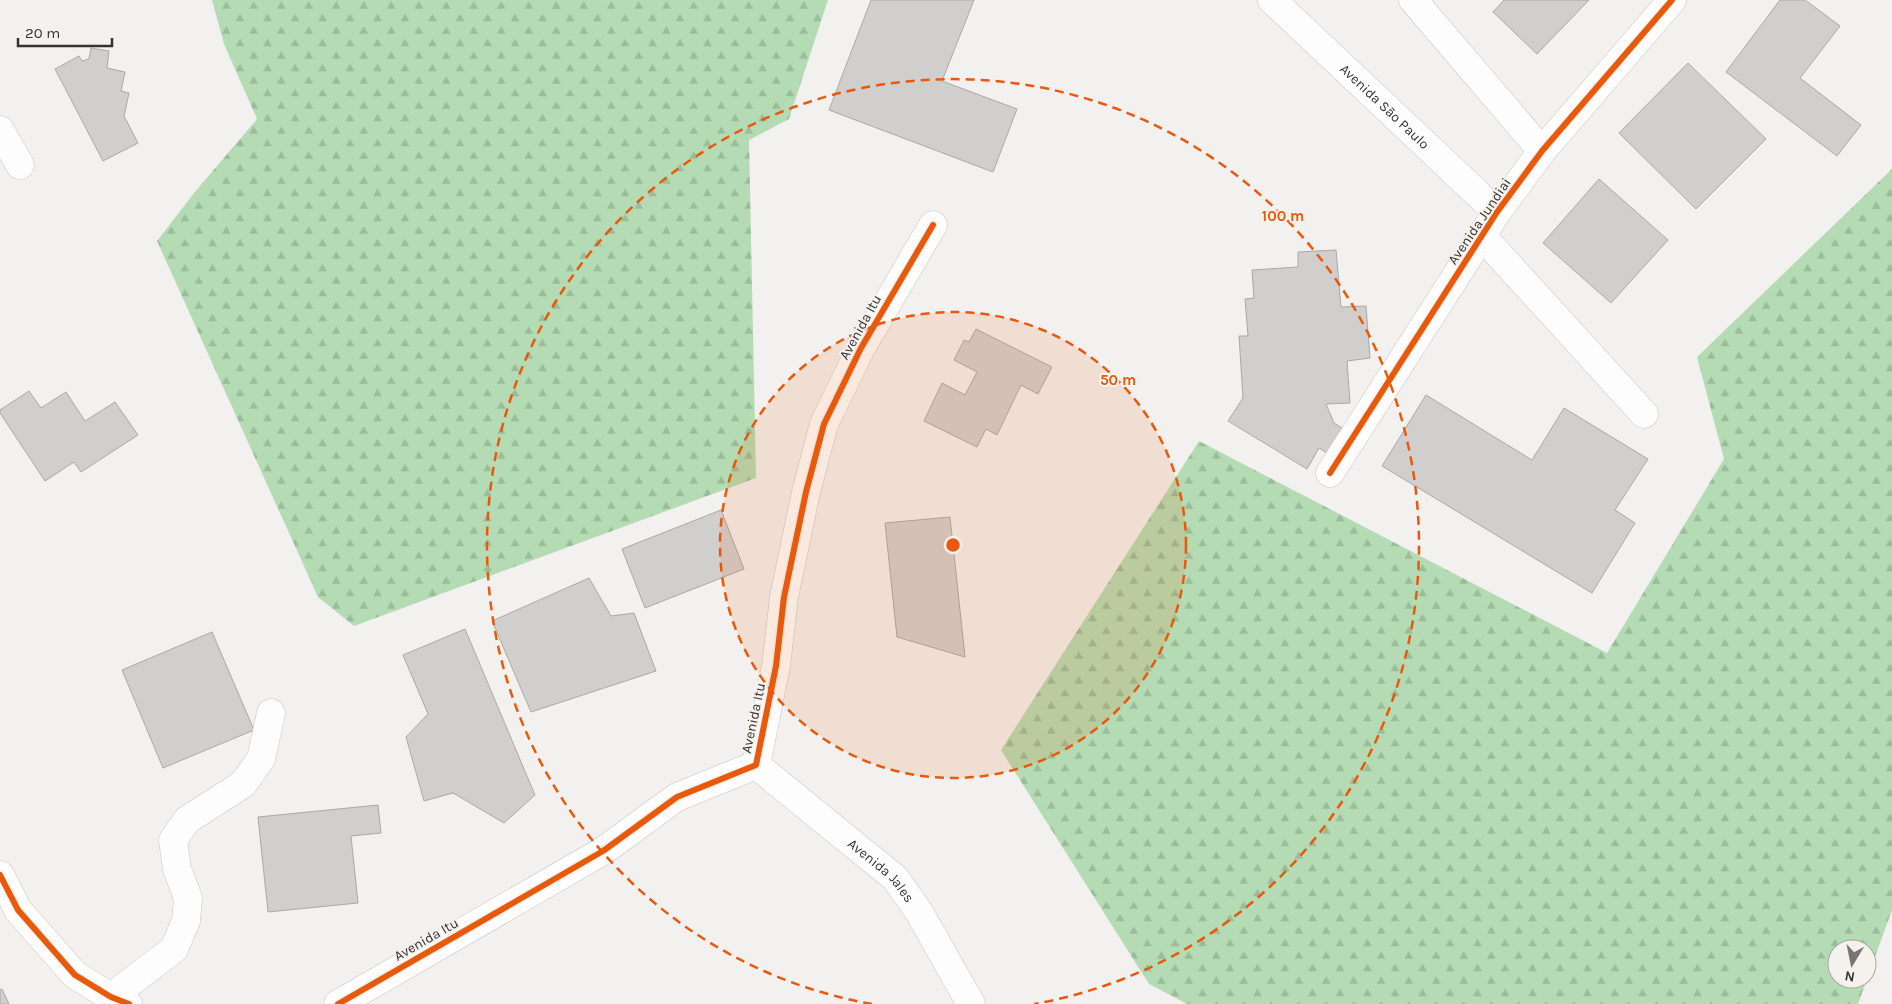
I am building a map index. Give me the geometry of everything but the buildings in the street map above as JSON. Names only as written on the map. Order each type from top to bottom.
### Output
[{"type":"street","name":"Avenida São Paulo","points":[[1273,0],[1497,212]]},
{"type":"street","points":[[1413,0],[1542,151]]},
{"type":"street","name":"Avenida Jundiai","points":[[1330,473],[1497,212],[1542,151],[1672,0]]},
{"type":"street","points":[[0,130],[20,165]]},
{"type":"street","name":"Avenida Itu","points":[[338,1004],[603,852],[677,797],[756,765],[776,666],[784,597],[806,492],[824,424],[862,348],[933,225]]},
{"type":"street","points":[[1482,236],[1644,414]]},
{"type":"street","points":[[0,875],[18,910],[75,975],[120,1001],[174,949],[186,922],[188,898],[177,869],[173,840],[187,820],[243,784],[261,759],[271,713]]},
{"type":"street","name":"Avenida Jales","points":[[756,765],[896,878],[919,912],[971,1004]]},
{"type":"green space","points":[[212,0],[828,0],[789,119],[749,140],[756,478],[354,626],[318,597],[157,241],[194,193],[257,119],[224,44]]},
{"type":"green space","points":[[1892,169],[1892,910],[1877,951],[1877,939],[1827,939],[1827,989],[1863,989],[1858,1004],[1187,1004],[1149,984],[1001,750],[1199,441],[1607,653],[1724,459],[1697,357]]},
{"type":"cycle path","points":[[1330,473],[1497,212],[1542,151],[1672,0]]},
{"type":"cycle path","points":[[338,1004],[603,851],[677,797],[756,765],[776,666],[784,597],[806,492],[824,424],[861,348],[933,225]]},
{"type":"cycle path","points":[[0,875],[18,910],[75,975],[111,997],[129,1004]]}]
